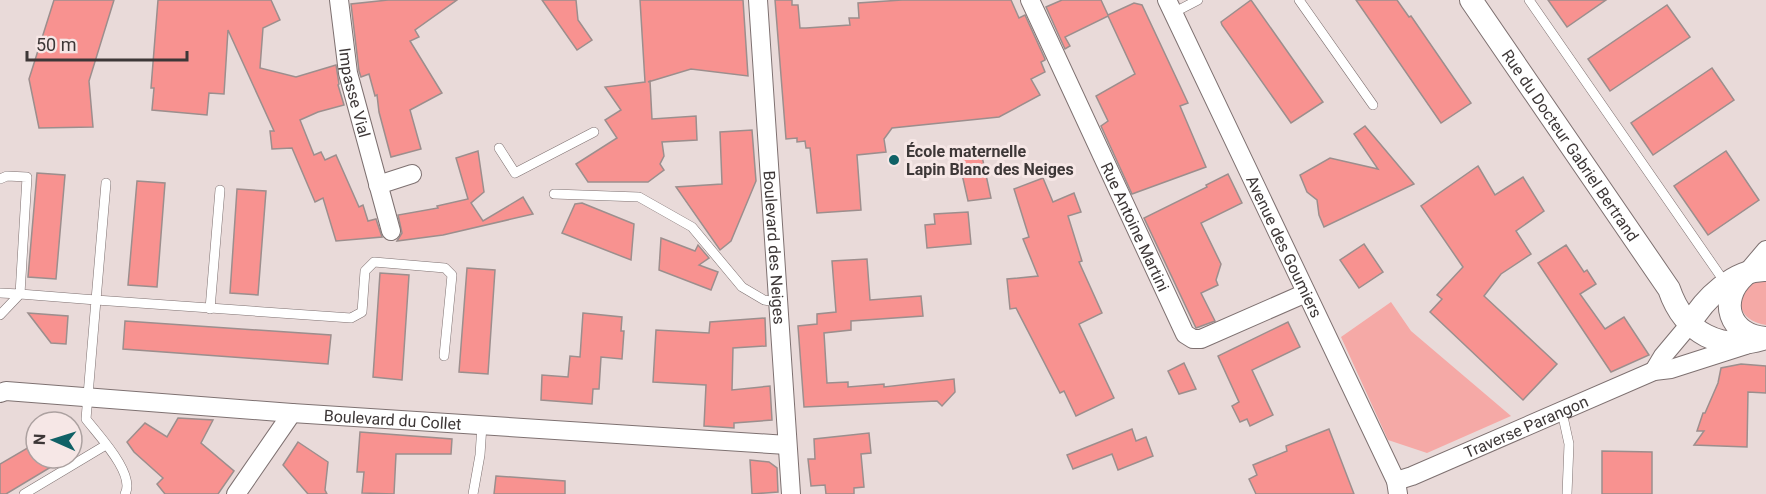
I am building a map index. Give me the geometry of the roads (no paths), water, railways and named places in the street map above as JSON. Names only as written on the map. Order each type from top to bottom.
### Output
[{"type":"street","name":"Impasse Vial","points":[[339,0],[348,73],[391,231]]},
{"type":"street","name":"Boulevard des Neiges","points":[[758,0],[791,494]]},
{"type":"street","name":"Rue Antoine Martini","points":[[1030,0],[1185,334],[1193,339],[1201,339],[1306,293]]},
{"type":"street","name":"Rue du Docteur Gabriel Bertrand","points":[[1471,0],[1669,289],[1675,306],[1689,325]]},
{"type":"street","name":"Avenue des Goumiers","points":[[1170,6],[1397,488]]},
{"type":"street","points":[[378,184],[412,174]]},
{"type":"street","points":[[1654,371],[1663,356],[1689,325],[1727,285],[1766,250]]},
{"type":"street","points":[[1727,285],[1753,271],[1766,270]]},
{"type":"street","points":[[1669,289],[1736,284],[1729,305],[1731,316],[1737,326],[1746,333],[1762,339]]},
{"type":"street","points":[[1689,325],[1707,338],[1728,342],[1762,339]]},
{"type":"street","name":"Traverse Parangon","points":[[1397,488],[1412,476],[1654,371],[1704,360],[1762,339]]},
{"type":"street","name":"Boulevard du Collet","points":[[0,393],[6,391],[292,413],[787,445]]},
{"type":"street","points":[[236,494],[292,413]]},
{"type":"lane","points":[[1170,6],[1198,0]]},
{"type":"lane","points":[[1299,0],[1373,105]]},
{"type":"lane","points":[[1529,0],[1727,285]]},
{"type":"lane","points":[[499,148],[515,173],[594,132]]},
{"type":"lane","points":[[0,179],[7,176],[27,177],[20,294],[0,315]]},
{"type":"lane","points":[[105,183],[86,419],[111,450],[128,480],[128,491],[125,494]]},
{"type":"lane","points":[[210,309],[220,190]]},
{"type":"lane","points":[[554,194],[639,197],[692,227],[742,287],[764,300],[777,302]]},
{"type":"lane","points":[[0,293],[351,318],[362,312],[365,271],[374,262],[445,268],[452,275],[444,356]]},
{"type":"lane","points":[[1562,412],[1569,444],[1567,494]]},
{"type":"lane","points":[[473,494],[480,455],[482,425]]},
{"type":"lane","points":[[24,494],[106,444]]},
{"type":"place","name":"École maternelle Lapin Blanc des Neiges","points":[[894,160]]}]
